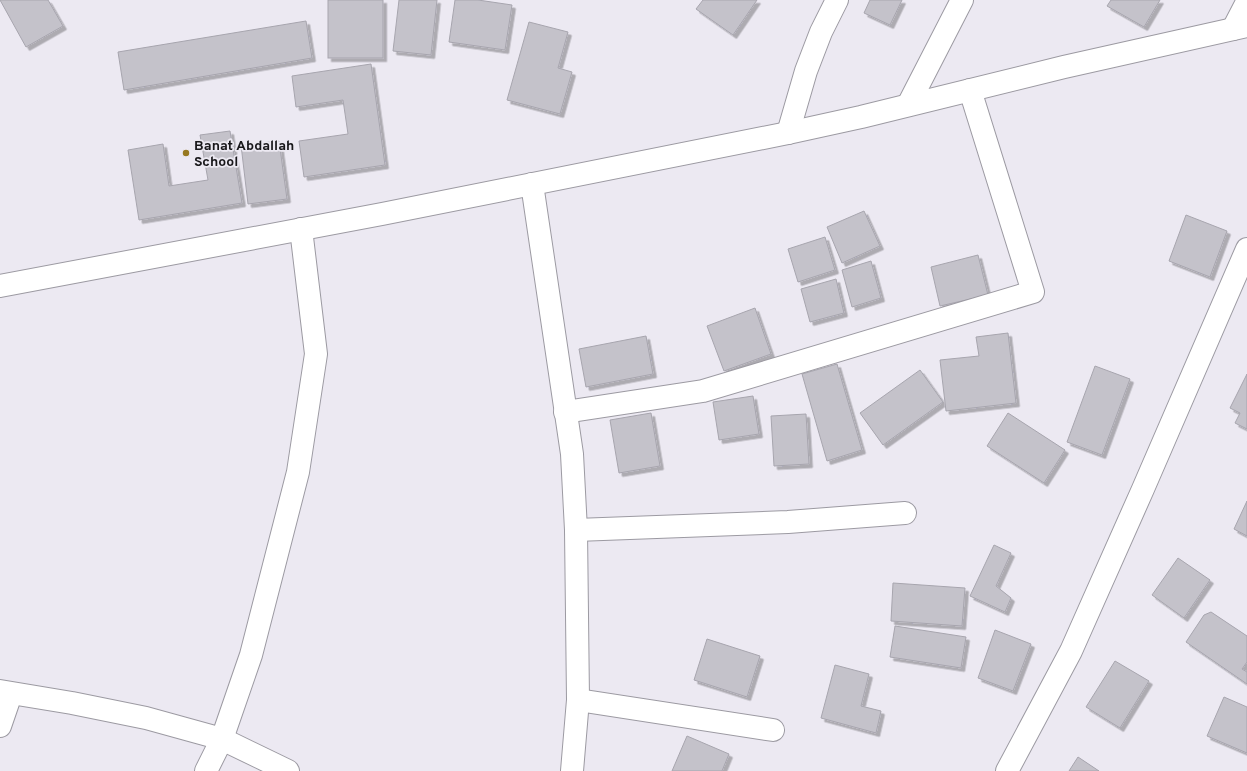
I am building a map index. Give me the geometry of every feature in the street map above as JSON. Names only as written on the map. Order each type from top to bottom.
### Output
[{"type":"street","points":[[788,133],[821,32],[837,0]]},
{"type":"street","points":[[908,105],[962,0]]},
{"type":"street","points":[[0,286],[301,229],[788,133],[1071,65],[1240,27],[1247,2]]},
{"type":"street","points":[[565,412],[703,391],[1033,292],[970,90]]},
{"type":"street","points":[[532,184],[572,454],[576,530],[578,700],[572,771]]},
{"type":"street","points":[[206,771],[222,739],[251,655],[298,472],[316,354],[301,229]]},
{"type":"street","points":[[1007,771],[1071,651],[1247,249]]},
{"type":"street","points":[[576,530],[788,522],[905,513]]},
{"type":"street","points":[[0,726],[6,692],[72,703],[146,718],[222,739],[288,771]]},
{"type":"street","points":[[578,700],[773,730]]},
{"type":"building","points":[[0,0],[48,0],[63,26],[26,47]]},
{"type":"building","points":[[328,0],[383,0],[383,58],[328,58]]},
{"type":"building","points":[[399,0],[437,0],[431,55],[393,51]]},
{"type":"building","points":[[455,0],[478,0],[512,5],[505,50],[449,42]]},
{"type":"building","points":[[703,0],[757,0],[733,35],[696,9]]},
{"type":"building","points":[[870,0],[902,0],[890,25],[864,13]]},
{"type":"building","points":[[1111,0],[1160,0],[1144,27],[1107,6]]},
{"type":"building","points":[[306,21],[312,58],[124,90],[118,52]]},
{"type":"building","points":[[529,22],[568,32],[558,68],[572,72],[560,114],[507,100]]},
{"type":"building","points":[[371,64],[385,165],[304,177],[299,141],[348,134],[343,100],[296,107],[292,76]]},
{"type":"building","points":[[230,131],[242,203],[139,220],[128,150],[163,144],[169,186],[208,180],[200,135]]},
{"type":"building","points":[[279,141],[287,199],[248,204],[241,145]]},
{"type":"building","points":[[864,211],[880,246],[842,263],[827,227]]},
{"type":"building","points":[[1186,215],[1227,231],[1210,277],[1169,261]]},
{"type":"building","points":[[825,237],[835,270],[798,282],[788,249]]},
{"type":"building","points":[[978,255],[988,295],[940,306],[931,267]]},
{"type":"building","points":[[871,261],[881,298],[852,307],[842,270]]},
{"type":"building","points":[[836,279],[844,313],[810,322],[801,289]]},
{"type":"building","points":[[755,308],[771,354],[724,371],[707,326]]},
{"type":"building","points":[[1008,333],[1016,403],[946,411],[940,360],[979,356],[976,337]]},
{"type":"building","points":[[646,336],[653,374],[586,387],[579,349]]},
{"type":"building","points":[[837,364],[862,450],[827,461],[802,374]]},
{"type":"building","points":[[1095,366],[1130,379],[1102,455],[1067,442]]},
{"type":"building","points":[[920,370],[943,402],[883,445],[860,413]]},
{"type":"building","points":[[1247,374],[1247,429],[1235,423],[1240,413],[1230,408]]},
{"type":"building","points":[[753,396],[759,434],[719,440],[713,402]]},
{"type":"building","points":[[651,413],[660,466],[619,473],[610,420]]},
{"type":"building","points":[[1008,413],[1065,450],[1044,483],[987,446]]},
{"type":"building","points":[[806,414],[809,464],[774,466],[771,416]]},
{"type":"building","points":[[1247,501],[1247,536],[1234,529]]},
{"type":"building","points":[[994,545],[1011,553],[996,586],[1011,598],[1005,612],[970,596]]},
{"type":"building","points":[[1178,558],[1210,580],[1184,618],[1152,595]]},
{"type":"building","points":[[893,583],[965,588],[962,626],[891,621]]},
{"type":"building","points":[[1211,612],[1247,636],[1247,662],[1242,669],[1247,672],[1247,684],[1186,642],[1204,615]]},
{"type":"building","points":[[895,626],[966,637],[961,668],[890,657]]},
{"type":"building","points":[[995,630],[1031,644],[1013,691],[978,678]]},
{"type":"building","points":[[707,639],[760,656],[747,697],[694,680]]},
{"type":"building","points":[[1115,661],[1149,681],[1120,728],[1086,707]]},
{"type":"building","points":[[835,665],[869,674],[861,706],[881,711],[876,733],[821,718]]},
{"type":"building","points":[[1224,697],[1247,707],[1247,753],[1207,736]]},
{"type":"building","points":[[687,736],[729,754],[722,771],[672,771]]},
{"type":"building","points":[[1078,757],[1099,771],[1069,771]]},
{"type":"place","name":"Banat Abdallah School","points":[[186,153]]}]
